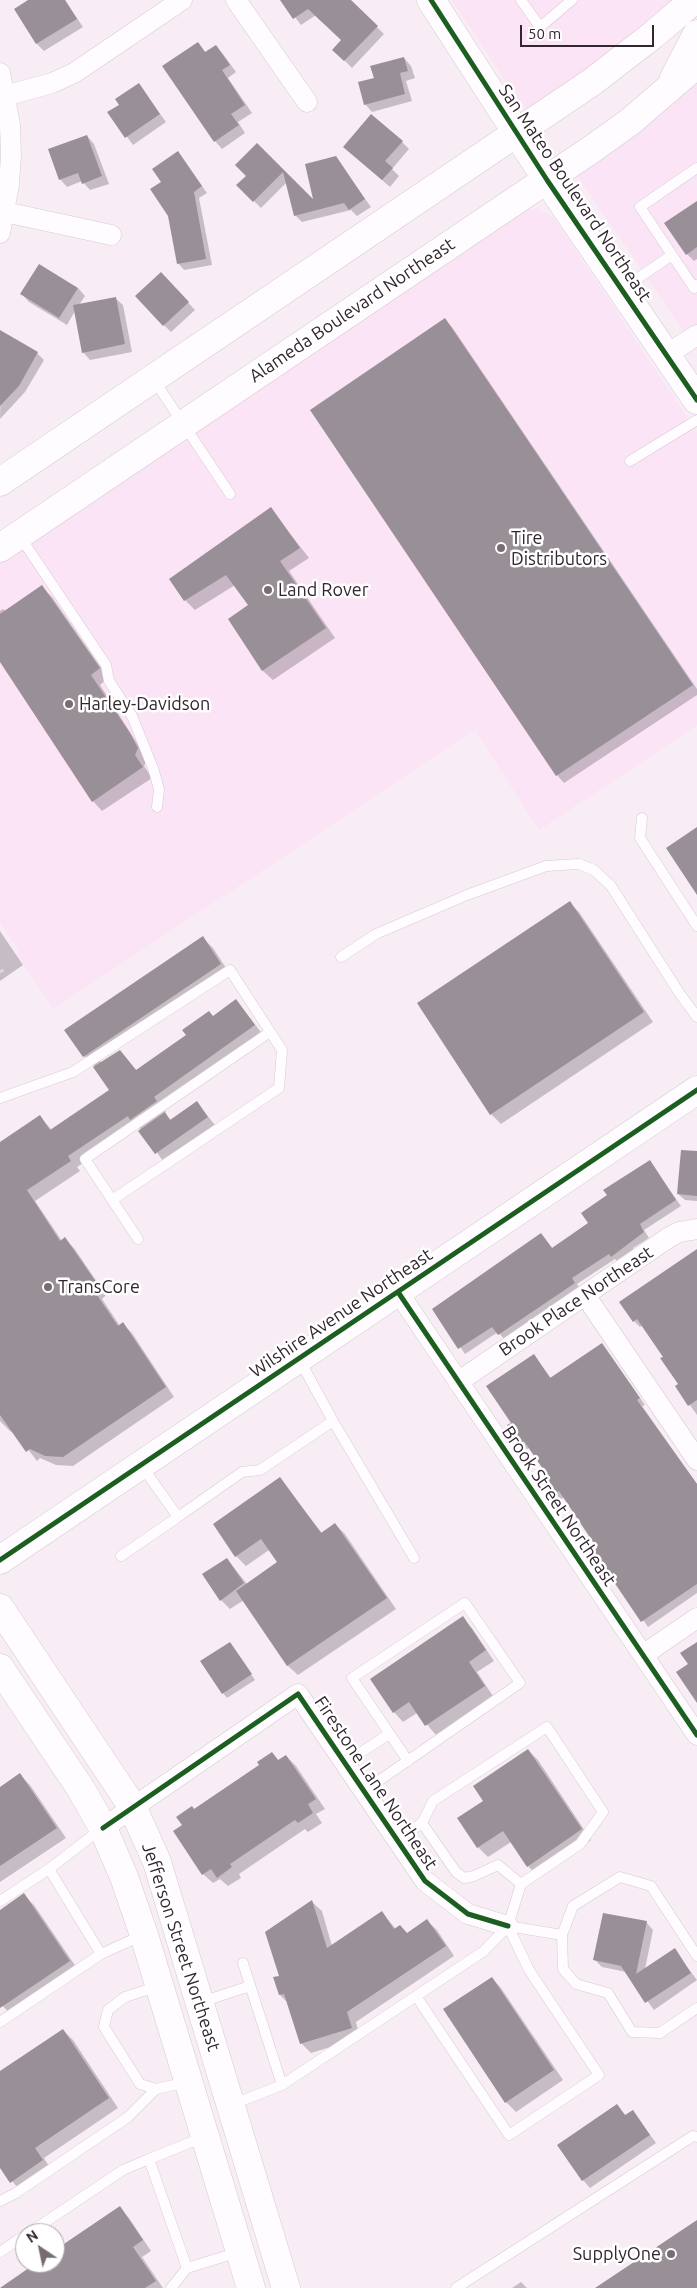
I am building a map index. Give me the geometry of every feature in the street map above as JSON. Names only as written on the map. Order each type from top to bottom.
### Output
[{"type":"main road","name":"San Mateo Boulevard Northeast","points":[[432,0],[547,180],[697,400]]},
{"type":"main road","points":[[0,482],[623,60],[694,0]]},
{"type":"main road","points":[[668,90],[697,34]]},
{"type":"main road","name":"Alameda Boulevard Northeast","points":[[10,542],[182,423],[592,149],[668,90],[697,64]]},
{"type":"main road","name":"Wilshire Avenue Northeast","points":[[0,1560],[697,1090]]},
{"type":"main road","name":"Jefferson Street Northeast","points":[[0,1608],[132,1806],[157,1862],[230,2105],[261,2273]]},
{"type":"main road","name":"Jefferson Street Northeast","points":[[0,1668],[81,1789],[103,1828],[124,1877],[144,1935],[205,2136],[261,2273]]},
{"type":"street","points":[[5,96],[52,83],[74,73],[182,0]]},
{"type":"street","points":[[236,0],[307,102]]},
{"type":"street","points":[[0,73],[10,125],[11,155],[5,212],[0,233]]},
{"type":"street","points":[[5,212],[111,235]]},
{"type":"street","points":[[666,355],[697,335]]},
{"type":"street","name":"Brook Place Northeast","points":[[458,1382],[668,1238],[679,1232],[697,1229]]},
{"type":"street","name":"Brook Street Northeast","points":[[398,1292],[697,1736]]},
{"type":"street","points":[[585,1295],[697,1460]]},
{"type":"street","points":[[642,1655],[697,1618]]},
{"type":"street","name":"Firestone Lane Northeast","points":[[103,1828],[132,1806],[298,1694],[425,1881],[468,1914],[508,1926]]},
{"type":"lane","points":[[521,0],[540,28],[572,0]]},
{"type":"lane","points":[[697,168],[640,207],[694,288],[697,286]]},
{"type":"lane","points":[[622,289],[672,254]]},
{"type":"lane","points":[[154,379],[230,494]]},
{"type":"lane","points":[[630,461],[697,420]]},
{"type":"lane","points":[[10,542],[106,664],[109,681],[132,716],[153,768],[159,789],[157,807]]},
{"type":"lane","points":[[642,818],[640,838],[697,926]]},
{"type":"lane","points":[[341,958],[376,934],[467,895],[546,866],[579,864],[594,870],[611,886],[685,1002],[697,1017]]},
{"type":"lane","points":[[0,1098],[73,1072],[230,970],[282,1050],[279,1088],[112,1200]]},
{"type":"lane","points":[[138,1240],[85,1159],[270,1032]]},
{"type":"lane","points":[[298,1358],[414,1558]]},
{"type":"lane","points":[[121,1556],[242,1472],[260,1470],[333,1421]]},
{"type":"lane","points":[[140,1465],[178,1517]]},
{"type":"lane","points":[[364,1791],[408,1761],[520,1684],[465,1603],[352,1678],[408,1761]]},
{"type":"lane","points":[[230,2105],[282,2084],[484,1951],[508,1926],[521,1884],[580,1844],[603,1812],[547,1727],[433,1801],[422,1823],[397,1840]]},
{"type":"lane","points":[[345,1763],[390,1734]]},
{"type":"lane","points":[[422,1823],[456,1872],[464,1878],[474,1876],[498,1865],[521,1884]]},
{"type":"lane","points":[[0,1901],[49,1869],[103,1828]]},
{"type":"lane","points":[[49,1869],[101,1954]]},
{"type":"lane","points":[[697,1956],[651,1886],[620,1877],[573,1906],[562,1935],[563,1969],[576,1984],[608,1993],[632,2032],[660,2033],[697,2008]]},
{"type":"lane","points":[[508,1926],[562,1935]]},
{"type":"lane","points":[[416,1996],[509,2135],[599,2075],[529,1970],[508,1926]]},
{"type":"lane","points":[[0,2022],[101,1954],[144,1935]]},
{"type":"lane","points":[[243,1963],[282,2084]]},
{"type":"lane","points":[[159,1986],[125,1997],[108,2010],[104,2027],[140,2084],[156,2089],[188,2082]]},
{"type":"lane","points":[[199,2003],[250,1986]]},
{"type":"lane","points":[[0,2201],[16,2193],[128,2117],[156,2089]]},
{"type":"lane","points":[[44,2223],[123,2170],[205,2136]]},
{"type":"lane","points":[[456,2288],[693,2136],[697,2137]]},
{"type":"lane","points":[[149,2159],[187,2268]]},
{"type":"lane","points":[[0,2252],[15,2242]]},
{"type":"lane","points":[[187,2268],[261,2273]]},
{"type":"lane","points":[[171,2288],[187,2268]]},
{"type":"path","points":[[0,972],[5,969]]},
{"type":"shaded area","points":[[452,0],[678,0],[586,74],[525,111]]},
{"type":"shaded area","points":[[697,77],[697,351],[576,174]]},
{"type":"shaded area","points":[[537,208],[554,218],[697,432],[697,725],[539,830],[475,730],[53,1009],[17,955],[18,949],[0,923],[0,560],[520,211]]},
{"type":"building","points":[[28,0],[65,0],[77,19],[36,44],[14,9]]},
{"type":"building","points":[[280,0],[351,0],[378,26],[344,61],[332,50],[341,40],[308,9],[293,19]]},
{"type":"building","points":[[198,42],[205,52],[216,45],[230,65],[222,70],[245,105],[231,114],[239,125],[214,142],[162,66]]},
{"type":"building","points":[[404,57],[408,71],[400,73],[405,94],[364,105],[358,82],[374,78],[370,66]]},
{"type":"building","points":[[139,83],[160,114],[125,138],[107,112],[119,105],[115,99]]},
{"type":"building","points":[[371,114],[403,141],[385,161],[393,168],[382,180],[343,147]]},
{"type":"building","points":[[87,135],[102,176],[82,184],[78,173],[59,180],[48,149]]},
{"type":"building","points":[[257,143],[313,199],[305,164],[336,156],[365,199],[349,210],[344,203],[294,216],[283,172],[253,202],[236,185],[246,176],[235,165]]},
{"type":"building","points":[[178,151],[202,186],[194,192],[206,259],[177,264],[168,216],[150,189],[161,182],[152,169]]},
{"type":"building","points":[[697,201],[697,247],[686,255],[664,223]]},
{"type":"building","points":[[39,264],[78,288],[59,318],[20,294]]},
{"type":"building","points":[[161,272],[189,302],[163,326],[135,296]]},
{"type":"building","points":[[116,297],[125,344],[82,353],[73,305]]},
{"type":"building","name":"Tire Distributors","points":[[445,318],[693,685],[556,776],[310,410]]},
{"type":"building","points":[[0,330],[38,352],[19,386],[0,406]]},
{"type":"building","name":"Land Rover","points":[[271,507],[300,548],[280,561],[326,628],[262,671],[228,619],[248,605],[226,575],[184,601],[169,579]]},
{"type":"building","name":"Harley-Davidson","points":[[42,585],[100,668],[91,675],[130,733],[138,748],[135,755],[143,767],[92,802],[0,662],[0,614]]},
{"type":"building","points":[[697,827],[697,895],[666,848]]},
{"type":"building","points":[[570,901],[644,1012],[490,1115],[417,1003]]},
{"type":"building","points":[[203,936],[221,964],[83,1057],[64,1030]]},
{"type":"building","name":"TransCore","points":[[236,999],[255,1025],[154,1097],[157,1101],[130,1120],[128,1116],[68,1156],[71,1161],[27,1190],[60,1241],[65,1237],[98,1285],[93,1289],[118,1326],[123,1322],[166,1387],[63,1457],[45,1456],[30,1449],[26,1452],[0,1415],[0,1142],[40,1115],[50,1130],[109,1090],[93,1067],[120,1050],[136,1070],[186,1035],[182,1030],[209,1011],[213,1016]]},
{"type":"building","points":[[197,1101],[208,1117],[155,1154],[138,1131],[165,1112],[170,1120]]},
{"type":"building","points":[[681,1150],[697,1151],[697,1196],[677,1194]]},
{"type":"building","points":[[650,1160],[676,1200],[640,1224],[644,1232],[611,1257],[609,1254],[572,1278],[575,1283],[498,1335],[492,1327],[458,1349],[432,1309],[541,1233],[552,1248],[588,1223],[581,1213],[607,1195],[603,1190]]},
{"type":"building","points":[[697,1249],[697,1400],[688,1406],[675,1386],[678,1384],[660,1358],[663,1357],[637,1319],[633,1322],[619,1302]]},
{"type":"building","points":[[602,1343],[640,1398],[637,1400],[697,1484],[697,1584],[641,1622],[593,1551],[597,1548],[559,1491],[554,1494],[541,1475],[545,1472],[524,1441],[520,1444],[507,1425],[511,1423],[486,1386],[534,1354],[550,1378]]},
{"type":"building","points":[[280,1477],[321,1533],[335,1523],[387,1598],[287,1666],[236,1591],[277,1562],[261,1539],[235,1557],[213,1524]]},
{"type":"building","points":[[227,1558],[244,1583],[220,1601],[202,1574]]},
{"type":"building","points":[[463,1616],[486,1650],[469,1662],[485,1686],[425,1726],[409,1702],[393,1713],[370,1679]]},
{"type":"building","points":[[230,1642],[252,1674],[222,1694],[200,1661]]},
{"type":"building","points":[[697,1642],[697,1703],[676,1672],[688,1664],[680,1653]]},
{"type":"building","points":[[528,1749],[582,1829],[527,1867],[503,1831],[477,1848],[457,1818],[483,1801],[473,1786]]},
{"type":"building","points":[[272,1752],[278,1760],[286,1755],[316,1799],[308,1804],[313,1813],[298,1823],[295,1820],[230,1864],[232,1867],[217,1878],[211,1869],[202,1875],[173,1831],[182,1825],[176,1817],[192,1806],[194,1809],[259,1765],[257,1762]]},
{"type":"building","points":[[20,1773],[57,1828],[0,1866],[0,1787]]},
{"type":"building","points":[[24,1893],[70,1961],[0,2008],[0,1910]]},
{"type":"building","points":[[312,1900],[327,1948],[382,1911],[394,1929],[400,1925],[407,1933],[427,1919],[446,1946],[347,2012],[352,2028],[300,2044],[284,1994],[279,1995],[273,1977],[279,1976],[265,1932]]},
{"type":"building","points":[[603,1913],[647,1921],[636,1974],[675,1948],[691,1973],[645,2003],[621,1966],[593,1960]]},
{"type":"building","points":[[492,1977],[554,2070],[505,2103],[443,2009]]},
{"type":"building","points":[[63,2029],[109,2098],[35,2148],[43,2160],[10,2183],[0,2168],[0,2071]]},
{"type":"building","points":[[617,2104],[625,2115],[633,2110],[650,2135],[582,2181],[557,2145]]},
{"type":"building","points":[[120,2206],[143,2240],[133,2247],[156,2281],[145,2288],[0,2288],[22,2273],[65,2273],[65,2243]]},
{"type":"building","name":"SupplyOne","points":[[697,2220],[697,2288],[595,2288]]},
{"type":"cycle path","points":[[431,0],[547,180],[697,400]]},
{"type":"cycle path","points":[[0,1560],[697,1090]]},
{"type":"cycle path","points":[[398,1292],[697,1735]]},
{"type":"cycle path","points":[[103,1828],[298,1694],[425,1881],[468,1914],[508,1926]]},
{"type":"place","name":"Tire Distributors","points":[[501,548]]},
{"type":"place","name":"Land Rover","points":[[268,590]]},
{"type":"place","name":"Harley-Davidson","points":[[69,704]]},
{"type":"place","name":"TransCore","points":[[48,1287]]},
{"type":"place","name":"SupplyOne","points":[[671,2254]]}]
